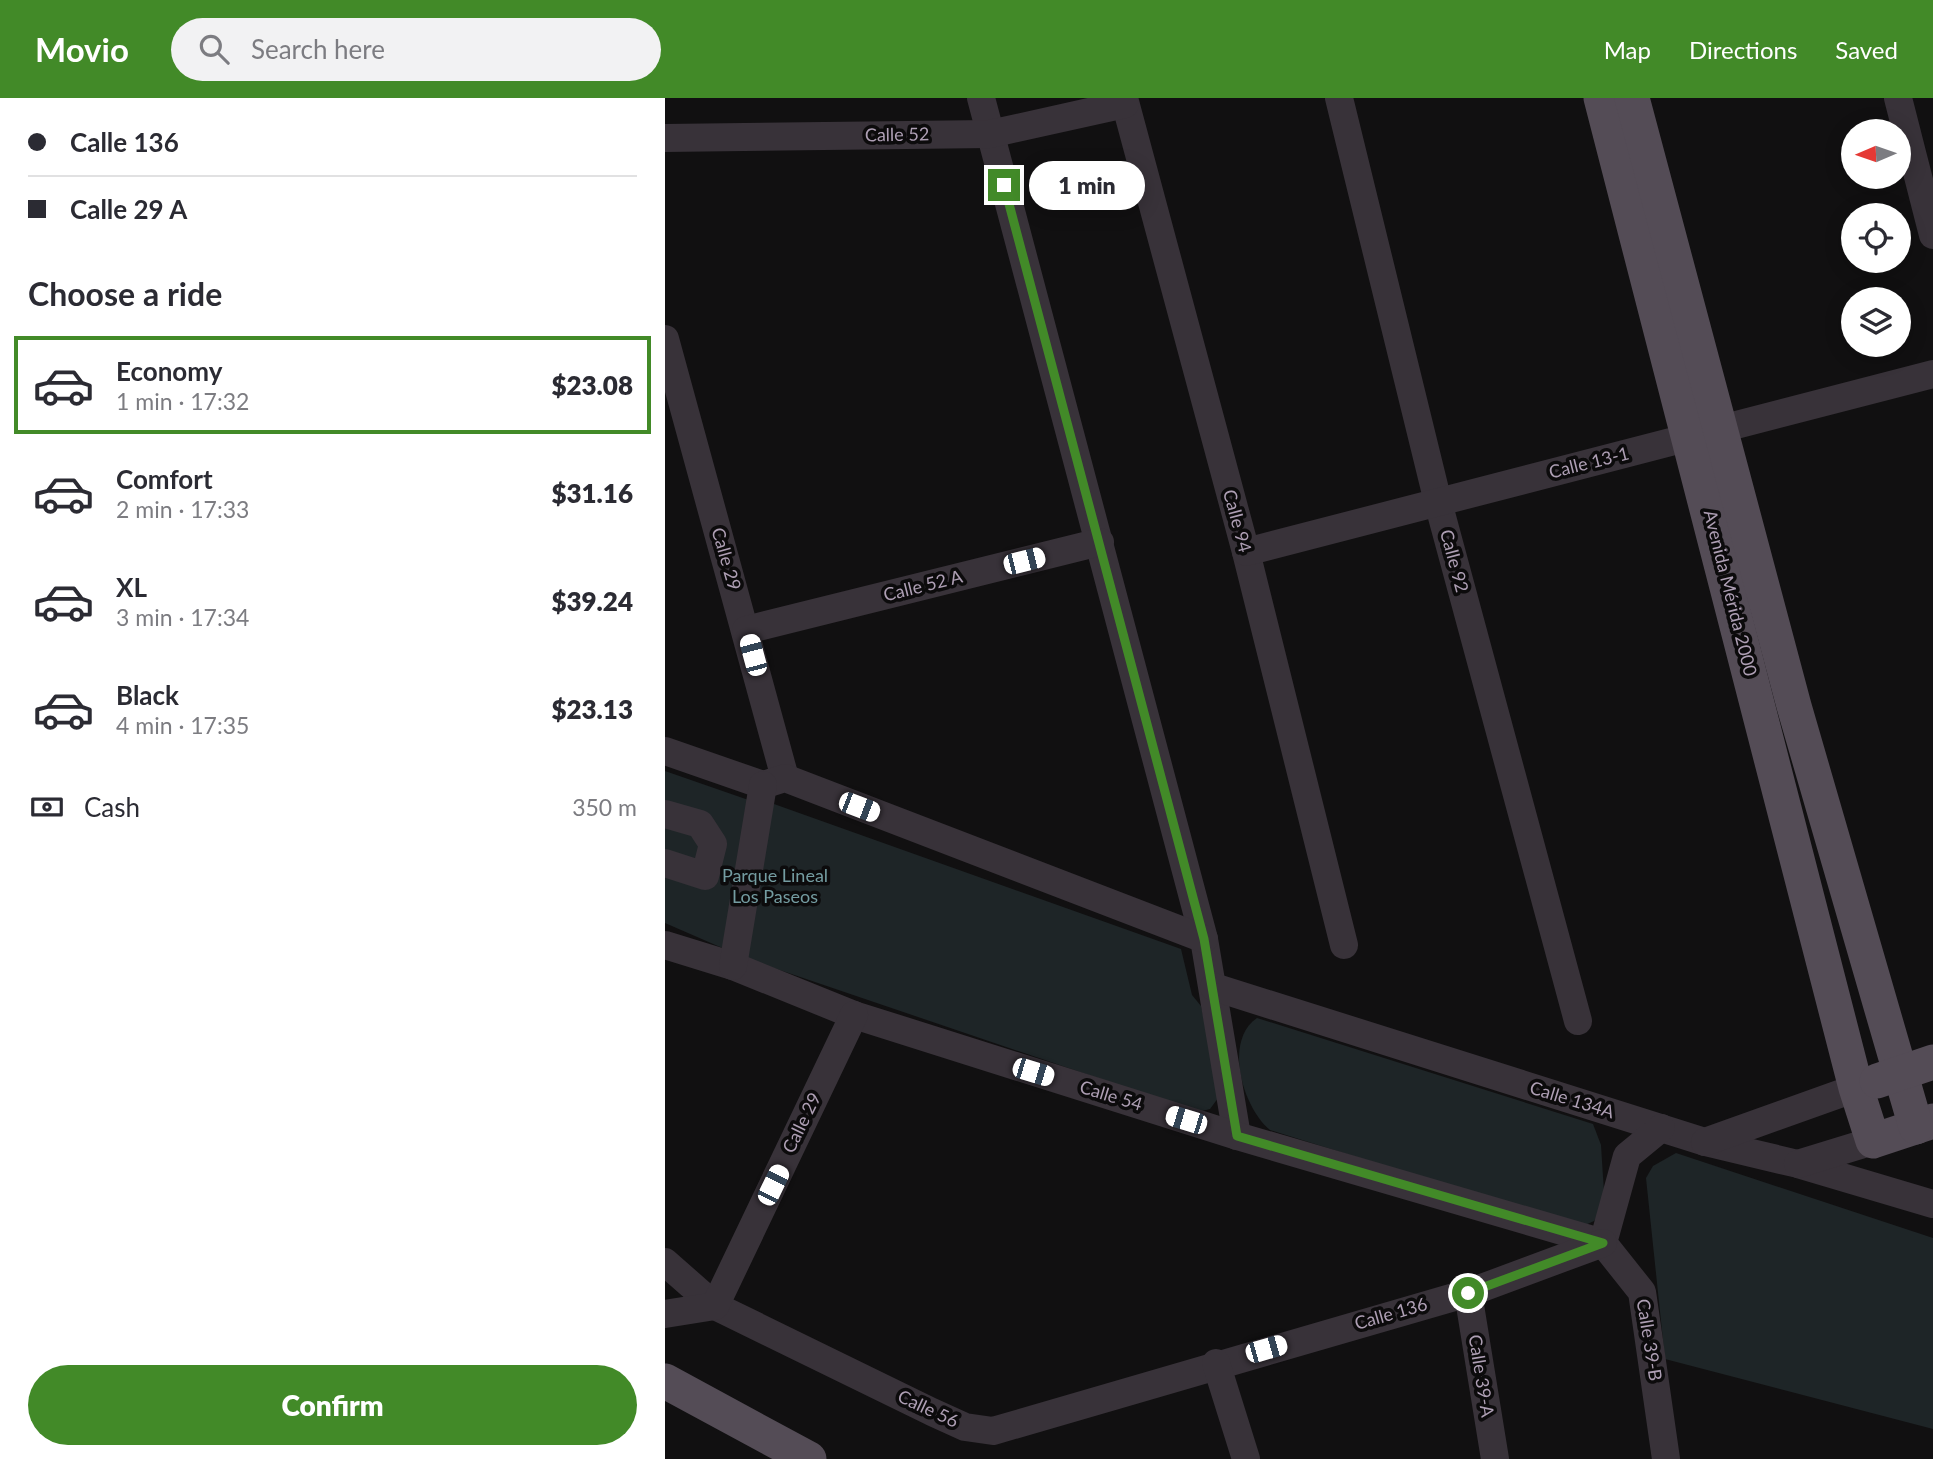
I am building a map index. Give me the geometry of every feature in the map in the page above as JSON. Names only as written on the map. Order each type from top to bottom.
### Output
[{"type":"main road","name":"Avenida Mérida 2000","points":[[1601,98],[1705,433],[1898,1073],[1924,1124],[1873,1141],[1856,1088],[1705,433],[1632,98]]},
{"type":"main road","points":[[1856,1088],[1933,1062]]},
{"type":"main road","points":[[665,1381],[809,1459]]},
{"type":"street","points":[[981,98],[1204,939],[1237,1136]]},
{"type":"street","name":"Calle 92","points":[[1339,98],[1438,502],[1578,1021]]},
{"type":"street","points":[[1898,98],[1933,235]]},
{"type":"street","name":"Calle 52","points":[[665,138],[990,134],[1124,101]]},
{"type":"street","name":"Calle 94","points":[[1124,101],[1246,552],[1345,945]]},
{"type":"street","name":"Calle 29","points":[[665,339],[746,631],[774,782],[733,966]]},
{"type":"street","name":"Calle 13-1","points":[[1246,552],[1933,374]]},
{"type":"street","name":"Calle 52 A","points":[[746,631],[1100,542]]},
{"type":"street","points":[[665,751],[774,782],[1204,939]]},
{"type":"street","points":[[665,814],[701,824],[713,844],[705,876],[665,863]]},
{"type":"street","name":"Calle 54","points":[[665,945],[733,966],[854,1015],[1237,1136],[1603,1243]]},
{"type":"street","name":"Calle 134A","points":[[1214,987],[1705,1142],[1798,1164],[1933,1204]]},
{"type":"street","name":"Calle 29","points":[[715,1306],[854,1015]]},
{"type":"street","points":[[1705,1142],[1856,1088]]},
{"type":"street","points":[[1603,1243],[1626,1156],[1661,1128]]},
{"type":"street","name":"Avenida Mérida 2000","points":[[1798,1164],[1873,1141]]},
{"type":"street","name":"Calle 136","points":[[1216,1363],[1468,1293],[1603,1243]]},
{"type":"street","name":"Calle 39-B","points":[[1603,1243],[1642,1292],[1666,1459]]},
{"type":"street","name":"Calle 56","points":[[665,1262],[715,1306],[965,1427],[993,1431],[1216,1363]]},
{"type":"street","name":"Calle 39-A","points":[[1468,1293],[1495,1459]]},
{"type":"street","points":[[665,1314],[715,1306]]},
{"type":"street","points":[[1216,1363],[1246,1459]]},
{"type":"green space","name":"Parque Lineal Los Paseos","points":[[665,771],[760,804],[774,804],[1181,949],[1192,995],[1201,1006],[1221,1094],[1210,1109],[1198,1112],[750,960],[665,923]]},
{"type":"green space","points":[[1257,1018],[1593,1124],[1601,1145],[1605,1208],[1594,1221],[1581,1227],[1270,1130],[1260,1120],[1245,1091],[1239,1058],[1241,1042],[1247,1029]]},
{"type":"green space","points":[[1676,1153],[1933,1238],[1933,1429],[1665,1359],[1646,1178],[1653,1166]]},
{"type":"route","points":[[1004,185],[1204,939],[1237,1136],[1603,1243],[1468,1293]]}]
